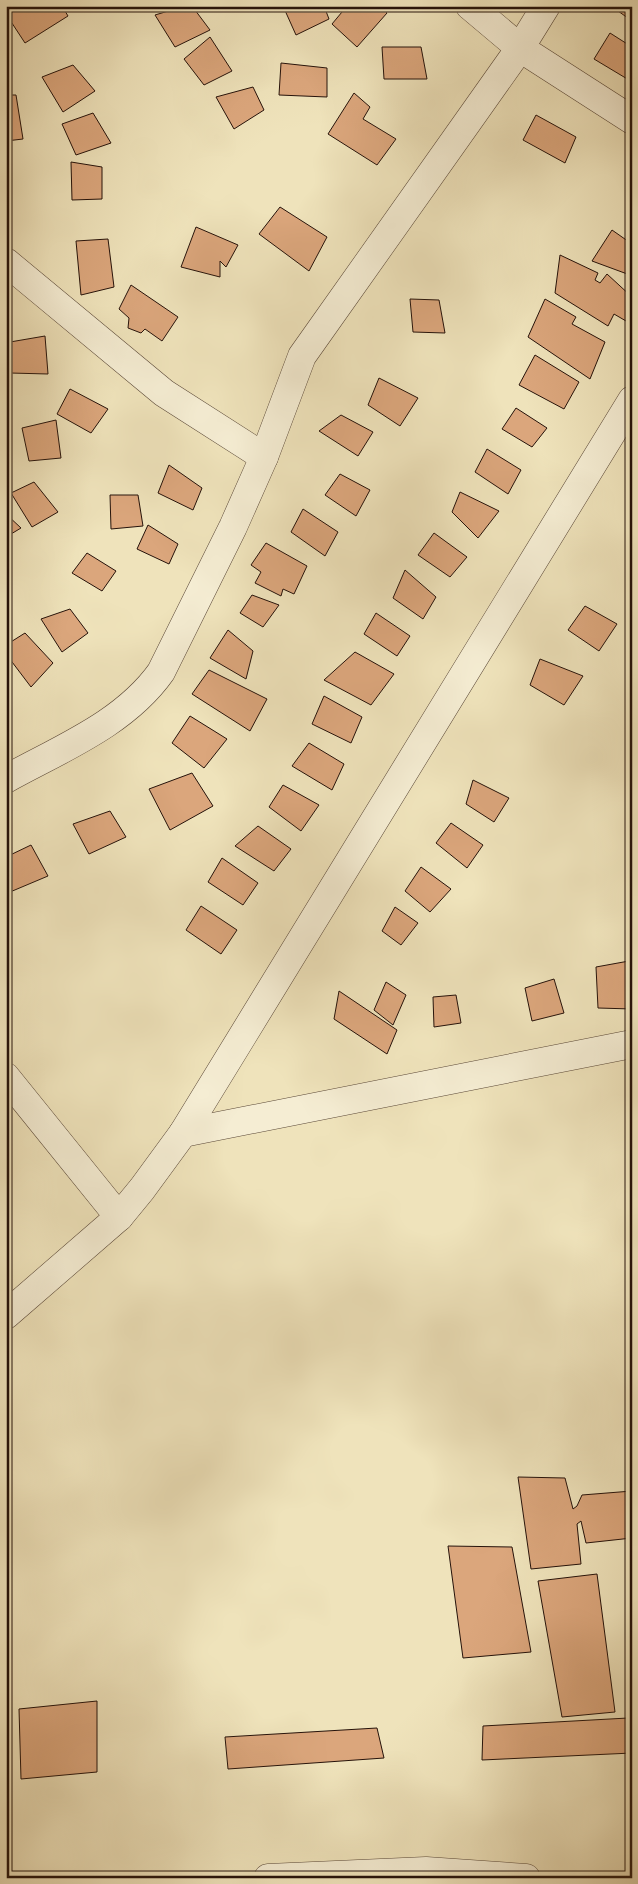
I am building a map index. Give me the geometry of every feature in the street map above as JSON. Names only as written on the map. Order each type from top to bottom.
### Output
[{"type":"street","points":[[470,6],[520,48],[632,120]]},
{"type":"street","points":[[6,779],[103,726],[150,687],[161,672],[224,544],[264,457],[302,356],[520,48],[546,6]]},
{"type":"street","points":[[6,262],[164,393],[264,457]]},
{"type":"street","points":[[6,1315],[119,1217],[183,1133],[631,403]]},
{"type":"street","points":[[183,1133],[632,1044]]},
{"type":"street","points":[[6,1078],[119,1217]]},
{"type":"street","points":[[268,1878],[426,1871],[526,1878]]},
{"type":"building","points":[[6,6],[62,6],[68,16],[25,43],[6,14]]},
{"type":"building","points":[[185,6],[192,6],[210,30],[175,47],[155,15]]},
{"type":"building","points":[[283,6],[324,6],[329,19],[296,35]]},
{"type":"building","points":[[347,6],[380,6],[387,13],[357,47],[332,24]]},
{"type":"building","points":[[622,6],[632,6],[632,21],[618,11]]},
{"type":"building","points":[[610,33],[632,47],[632,74],[629,80],[594,59]]},
{"type":"building","points":[[210,37],[232,71],[204,85],[184,59]]},
{"type":"building","points":[[382,47],[421,47],[427,79],[384,79]]},
{"type":"building","points":[[281,63],[327,68],[327,97],[279,95]]},
{"type":"building","points":[[73,65],[95,91],[63,112],[42,77]]},
{"type":"building","points":[[253,87],[264,110],[234,129],[216,97]]},
{"type":"building","points":[[354,93],[370,107],[363,119],[396,139],[377,165],[328,134]]},
{"type":"building","points":[[6,95],[16,95],[23,139],[6,141]]},
{"type":"building","points":[[93,113],[111,143],[76,155],[62,124]]},
{"type":"building","points":[[536,115],[576,137],[565,163],[523,140]]},
{"type":"building","points":[[71,162],[102,167],[102,199],[72,200]]},
{"type":"building","points":[[280,207],[327,237],[309,271],[259,234]]},
{"type":"building","points":[[196,227],[238,245],[226,267],[220,261],[220,277],[181,267]]},
{"type":"building","points":[[612,230],[632,244],[632,273],[630,275],[592,261]]},
{"type":"building","points":[[108,239],[114,287],[81,295],[76,241]]},
{"type":"building","points":[[560,255],[598,273],[595,280],[600,283],[607,274],[632,297],[632,310],[626,321],[614,314],[608,326],[555,293]]},
{"type":"building","points":[[131,285],[178,317],[162,341],[145,329],[141,333],[128,328],[129,318],[119,309]]},
{"type":"building","points":[[410,299],[439,300],[445,333],[413,332]]},
{"type":"building","points":[[545,299],[576,317],[572,324],[605,342],[590,379],[528,337]]},
{"type":"building","points":[[45,336],[48,374],[10,373],[10,342]]},
{"type":"building","points":[[535,355],[579,382],[564,409],[519,385]]},
{"type":"building","points":[[379,378],[418,398],[400,426],[368,405]]},
{"type":"building","points":[[70,389],[108,409],[91,433],[57,414]]},
{"type":"building","points":[[516,408],[547,428],[532,447],[502,429]]},
{"type":"building","points":[[341,415],[373,432],[358,456],[319,431]]},
{"type":"building","points":[[56,420],[61,458],[29,461],[22,428]]},
{"type":"building","points":[[487,449],[521,470],[508,494],[475,472]]},
{"type":"building","points":[[169,465],[202,488],[193,510],[158,493]]},
{"type":"building","points":[[340,474],[370,490],[356,516],[325,495]]},
{"type":"building","points":[[34,482],[58,512],[32,527],[11,493]]},
{"type":"building","points":[[460,492],[499,511],[478,538],[452,512]]},
{"type":"building","points":[[110,495],[138,495],[143,526],[111,529]]},
{"type":"building","points":[[303,509],[338,532],[325,556],[291,532]]},
{"type":"building","points":[[6,514],[21,528],[6,537]]},
{"type":"building","points":[[148,525],[178,544],[169,564],[137,549]]},
{"type":"building","points":[[434,533],[467,557],[450,577],[418,555]]},
{"type":"building","points":[[266,543],[307,566],[294,594],[283,589],[281,596],[255,583],[261,572],[251,565]]},
{"type":"building","points":[[87,553],[116,571],[102,591],[72,573]]},
{"type":"building","points":[[405,570],[436,597],[423,619],[393,598]]},
{"type":"building","points":[[252,595],[279,605],[263,627],[240,613]]},
{"type":"building","points":[[585,606],[617,624],[599,651],[568,630]]},
{"type":"building","points":[[70,609],[88,633],[62,652],[41,619]]},
{"type":"building","points":[[376,613],[410,636],[397,656],[364,634]]},
{"type":"building","points":[[228,630],[253,651],[246,679],[210,658]]},
{"type":"building","points":[[25,633],[53,663],[31,687],[6,654],[6,645]]},
{"type":"building","points":[[355,652],[394,674],[371,705],[324,680]]},
{"type":"building","points":[[540,659],[583,676],[564,705],[530,685]]},
{"type":"building","points":[[209,670],[267,699],[250,731],[192,694]]},
{"type":"building","points":[[324,696],[362,717],[351,743],[312,724]]},
{"type":"building","points":[[190,716],[227,739],[204,768],[172,743]]},
{"type":"building","points":[[309,743],[344,764],[332,790],[292,766]]},
{"type":"building","points":[[192,773],[213,806],[170,830],[149,789]]},
{"type":"building","points":[[473,780],[509,798],[494,822],[466,804]]},
{"type":"building","points":[[283,785],[319,805],[301,831],[269,807]]},
{"type":"building","points":[[110,811],[126,837],[89,854],[73,824]]},
{"type":"building","points":[[451,823],[483,845],[467,868],[436,843]]},
{"type":"building","points":[[258,826],[291,849],[274,871],[235,846]]},
{"type":"building","points":[[31,845],[48,876],[10,892],[6,886],[6,857]]},
{"type":"building","points":[[222,858],[258,883],[243,905],[208,882]]},
{"type":"building","points":[[421,867],[451,889],[430,912],[405,891]]},
{"type":"building","points":[[201,906],[237,930],[221,954],[186,930]]},
{"type":"building","points":[[395,907],[418,923],[401,945],[382,931]]},
{"type":"building","points":[[629,961],[632,1009],[598,1008],[596,967]]},
{"type":"building","points":[[554,979],[564,1013],[532,1021],[525,988]]},
{"type":"building","points":[[386,982],[406,995],[393,1025],[374,1010]]},
{"type":"building","points":[[339,991],[397,1030],[387,1054],[334,1019]]},
{"type":"building","points":[[456,995],[461,1023],[434,1027],[433,997]]},
{"type":"building","points":[[518,1477],[565,1478],[573,1509],[577,1506],[582,1495],[632,1491],[632,1538],[586,1543],[581,1521],[577,1524],[581,1564],[531,1569]]},
{"type":"building","points":[[448,1546],[512,1547],[531,1652],[463,1658]]},
{"type":"building","points":[[597,1574],[615,1712],[562,1717],[538,1581]]},
{"type":"building","points":[[97,1701],[97,1772],[21,1779],[19,1709]]},
{"type":"building","points":[[628,1718],[632,1753],[482,1760],[483,1726]]},
{"type":"building","points":[[377,1728],[384,1758],[228,1769],[225,1737]]}]
